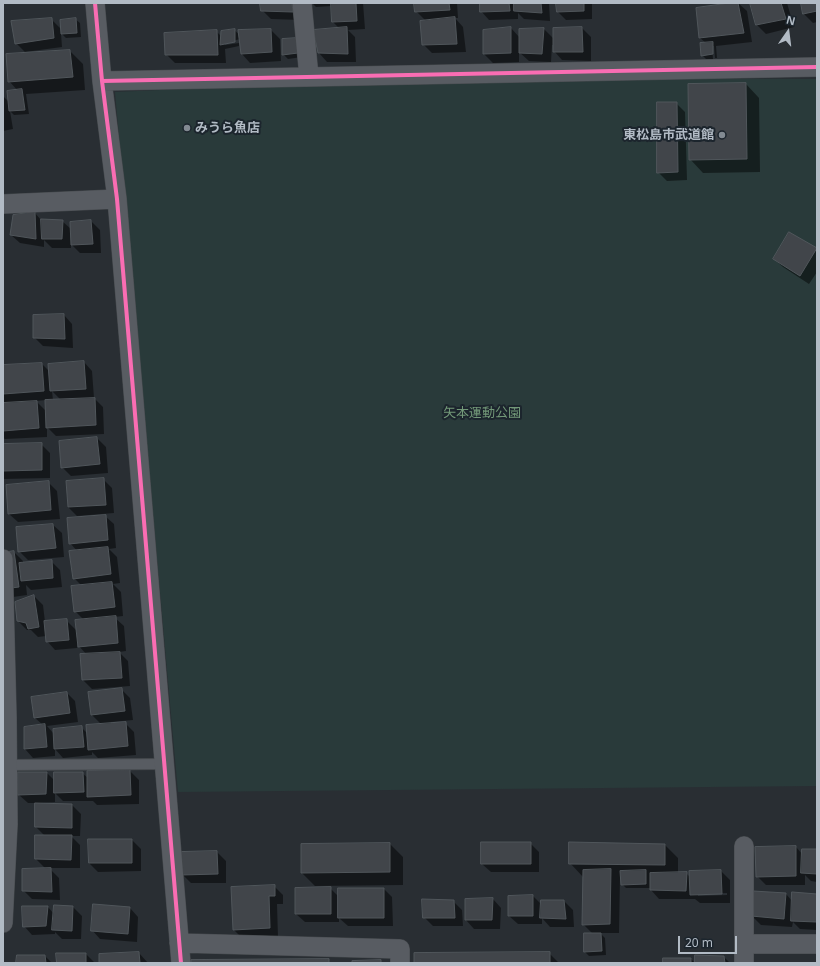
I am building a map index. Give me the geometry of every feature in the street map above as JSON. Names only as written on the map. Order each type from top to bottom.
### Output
[{"type":"street","points":[[95,3],[102,81],[117,199],[163,764],[181,963]]},
{"type":"street","points":[[302,3],[308,77]]},
{"type":"street","points":[[102,81],[817,67]]},
{"type":"street","points":[[3,204],[117,199]]},
{"type":"street","points":[[3,559],[7,765],[3,923]]},
{"type":"street","points":[[744,846],[744,963]]},
{"type":"street","points":[[179,943],[400,949],[400,963]]},
{"type":"street","points":[[744,944],[817,944]]},
{"type":"lane","points":[[7,765],[163,764]]},
{"type":"green space","name":"矢本運動公園","points":[[448,77],[817,79],[817,786],[178,792],[115,92]]},
{"type":"building","points":[[260,3],[292,3],[293,12],[261,11]]},
{"type":"building","points":[[331,3],[356,3],[357,21],[332,22]]},
{"type":"building","points":[[414,3],[449,3],[450,10],[415,12]]},
{"type":"building","points":[[480,3],[509,3],[510,11],[480,12]]},
{"type":"building","points":[[514,3],[541,3],[542,13],[514,11]]},
{"type":"building","points":[[556,3],[584,3],[584,11],[557,12]]},
{"type":"building","points":[[738,3],[744,33],[699,38],[696,8]]},
{"type":"building","points":[[750,3],[781,3],[786,19],[756,25]]},
{"type":"building","points":[[801,3],[817,3],[817,11],[803,14]]},
{"type":"building","points":[[455,17],[457,44],[422,45],[420,21]]},
{"type":"building","points":[[52,18],[54,38],[15,44],[11,21]]},
{"type":"building","points":[[76,18],[77,33],[61,34],[60,20]]},
{"type":"building","points":[[347,27],[348,54],[318,53],[313,30]]},
{"type":"building","points":[[511,27],[511,53],[483,54],[483,30]]},
{"type":"building","points":[[582,27],[583,52],[553,52],[553,28]]},
{"type":"building","points":[[544,28],[542,54],[519,53],[519,29]]},
{"type":"building","points":[[235,29],[235,42],[220,45],[221,31]]},
{"type":"building","points":[[271,29],[272,52],[241,54],[238,30]]},
{"type":"building","points":[[217,30],[218,55],[165,55],[164,33]]},
{"type":"building","points":[[298,38],[298,53],[282,55],[282,39]]},
{"type":"building","points":[[713,42],[713,54],[701,56],[700,43]]},
{"type":"building","points":[[70,50],[73,77],[8,82],[6,54]]},
{"type":"building","points":[[746,83],[747,159],[689,160],[688,84]]},
{"type":"building","points":[[22,89],[25,110],[9,111],[7,91]]},
{"type":"building","points":[[657,102],[677,102],[678,172],[657,173]]},
{"type":"building","points":[[35,212],[36,239],[10,235],[13,215]]},
{"type":"building","points":[[41,219],[63,220],[62,239],[42,239]]},
{"type":"building","points":[[91,220],[93,244],[71,245],[70,222]]},
{"type":"building","points":[[789,232],[817,248],[800,276],[773,259]]},
{"type":"building","points":[[64,314],[65,339],[33,338],[33,315]]},
{"type":"building","points":[[84,361],[86,389],[50,391],[48,364]]},
{"type":"building","points":[[42,363],[44,391],[3,394],[3,365]]},
{"type":"building","points":[[95,398],[96,425],[46,428],[45,400]]},
{"type":"building","points":[[37,401],[39,428],[3,431],[3,403]]},
{"type":"building","points":[[97,437],[100,464],[61,468],[59,441]]},
{"type":"building","points":[[42,443],[42,470],[3,471],[3,444]]},
{"type":"building","points":[[104,478],[106,505],[68,507],[66,481]]},
{"type":"building","points":[[49,481],[51,510],[8,514],[6,485]]},
{"type":"building","points":[[106,515],[108,540],[69,544],[67,518]]},
{"type":"building","points":[[53,524],[56,548],[18,552],[16,527]]},
{"type":"building","points":[[108,547],[111,574],[73,579],[69,551]]},
{"type":"building","points":[[14,551],[19,587],[3,589],[3,553]]},
{"type":"building","points":[[52,560],[53,578],[21,581],[19,563]]},
{"type":"building","points":[[112,582],[115,607],[74,612],[71,586]]},
{"type":"building","points":[[34,595],[39,627],[28,629],[26,623],[17,621],[15,602]]},
{"type":"building","points":[[116,616],[118,643],[78,647],[75,620]]},
{"type":"building","points":[[67,619],[69,640],[46,642],[44,621]]},
{"type":"building","points":[[120,652],[122,678],[82,680],[80,654]]},
{"type":"building","points":[[122,688],[125,711],[91,715],[88,692]]},
{"type":"building","points":[[67,692],[70,713],[34,718],[31,697]]},
{"type":"building","points":[[126,722],[128,746],[88,750],[86,725]]},
{"type":"building","points":[[45,724],[47,747],[24,749],[24,727]]},
{"type":"building","points":[[82,726],[84,747],[54,749],[53,729]]},
{"type":"building","points":[[130,770],[131,795],[87,797],[87,771]]},
{"type":"building","points":[[18,772],[47,772],[46,794],[18,795]]},
{"type":"building","points":[[54,772],[83,772],[84,792],[54,793]]},
{"type":"building","points":[[35,803],[72,804],[72,828],[35,827]]},
{"type":"building","points":[[35,835],[72,835],[71,860],[35,859]]},
{"type":"building","points":[[88,839],[132,839],[132,863],[89,863]]},
{"type":"building","points":[[481,842],[531,842],[531,864],[481,864]]},
{"type":"building","points":[[569,842],[665,844],[665,865],[569,864]]},
{"type":"building","points":[[390,843],[390,872],[301,873],[301,844]]},
{"type":"building","points":[[796,846],[796,876],[756,877],[755,847]]},
{"type":"building","points":[[802,849],[817,849],[817,874],[801,873]]},
{"type":"building","points":[[217,851],[218,874],[181,875],[181,852]]},
{"type":"building","points":[[51,868],[52,892],[22,891],[22,869]]},
{"type":"building","points":[[611,869],[610,924],[582,925],[583,870]]},
{"type":"building","points":[[646,870],[646,884],[621,885],[620,871]]},
{"type":"building","points":[[721,870],[722,894],[690,895],[689,871]]},
{"type":"building","points":[[687,872],[686,891],[650,890],[650,873]]},
{"type":"building","points":[[275,885],[275,896],[269,896],[270,928],[233,930],[231,887]]},
{"type":"building","points":[[331,887],[331,914],[295,914],[295,888]]},
{"type":"building","points":[[338,888],[384,888],[384,918],[338,918]]},
{"type":"building","points":[[753,891],[786,893],[784,919],[751,916]]},
{"type":"building","points":[[792,892],[817,894],[817,922],[791,921]]},
{"type":"building","points":[[533,895],[533,916],[508,916],[508,896]]},
{"type":"building","points":[[493,898],[492,920],[465,920],[465,899]]},
{"type":"building","points":[[422,899],[454,900],[455,918],[423,918]]},
{"type":"building","points":[[541,900],[564,900],[566,919],[540,918]]},
{"type":"building","points":[[93,904],[130,907],[128,934],[91,931]]},
{"type":"building","points":[[54,905],[73,906],[72,931],[52,930]]},
{"type":"building","points":[[22,906],[48,906],[46,926],[23,927]]},
{"type":"building","points":[[584,933],[601,933],[602,951],[584,952]]},
{"type":"building","points":[[139,952],[140,963],[99,963],[99,954]]},
{"type":"building","points":[[550,952],[550,963],[414,963],[414,953]]},
{"type":"building","points":[[56,953],[86,953],[86,963],[57,963]]},
{"type":"building","points":[[17,955],[45,955],[46,963],[16,963]]},
{"type":"building","points":[[695,955],[724,956],[725,963],[695,963]]},
{"type":"building","points":[[663,958],[691,958],[691,963],[663,963]]},
{"type":"building","points":[[329,959],[329,963],[191,963],[191,960]]},
{"type":"building","points":[[381,960],[381,963],[352,963],[352,961]]},
{"type":"cycle path","points":[[95,3],[102,81],[117,199],[181,963]]},
{"type":"cycle path","points":[[102,81],[817,67]]},
{"type":"place","name":"みうら魚店","points":[[187,128]]},
{"type":"place","name":"東松島市武道館","points":[[722,135]]}]
